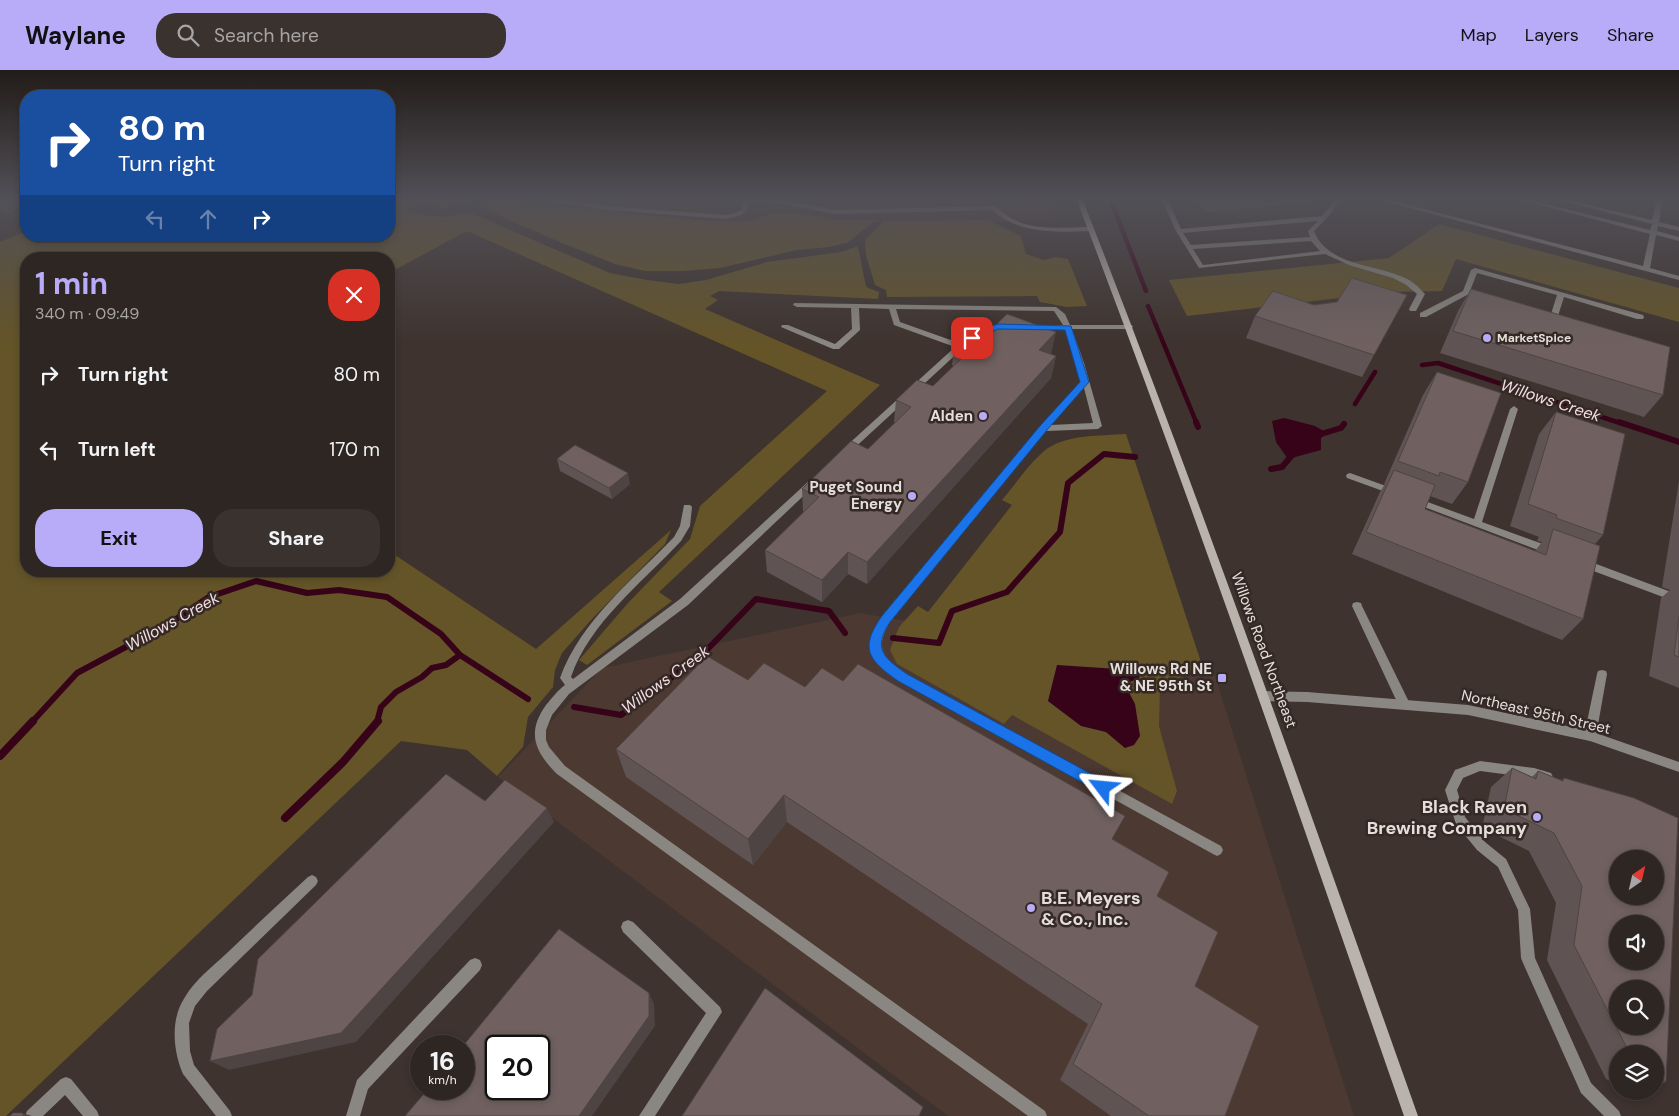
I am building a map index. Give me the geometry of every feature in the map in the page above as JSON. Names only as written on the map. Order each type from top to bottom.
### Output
[{"type":"main road","name":"Willows Road Northeast","points":[[1097,247],[1129,327],[1263,696],[1411,1116]]},
{"type":"street","points":[[1189,247],[1201,267],[1325,252]]},
{"type":"street","points":[[1320,247],[1325,252],[1340,259],[1407,281],[1421,294],[1413,309]]},
{"type":"street","points":[[1562,247],[1679,278]]},
{"type":"street","points":[[1646,269],[1651,247]]},
{"type":"street","points":[[1423,315],[1466,292],[1475,270],[1640,317]]},
{"type":"street","points":[[1466,292],[1492,300]]},
{"type":"street","points":[[1554,317],[1561,294]]},
{"type":"street","points":[[796,306],[1049,307],[1061,312],[1068,328],[1098,426],[1044,428]]},
{"type":"street","points":[[785,327],[836,347],[856,330],[855,307]]},
{"type":"street","points":[[892,307],[897,323],[960,346]]},
{"type":"street","points":[[1536,312],[1563,320]]},
{"type":"street","points":[[836,460],[960,346],[985,330],[998,326],[1129,327]]},
{"type":"street","points":[[1085,382],[1044,428],[886,619],[878,630],[874,641],[876,653],[884,664],[902,677],[1217,850]]},
{"type":"street","points":[[1477,523],[1514,409]]},
{"type":"street","points":[[822,474],[684,602],[572,686],[550,707],[540,727],[540,743],[548,758],[561,770],[1040,1116]]},
{"type":"street","points":[[1350,476],[1558,553]]},
{"type":"street","points":[[572,686],[565,678],[566,671],[582,642],[678,539],[684,526],[687,507]]},
{"type":"street","points":[[1576,560],[1679,599]]},
{"type":"street","points":[[1357,606],[1404,704]]},
{"type":"street","points":[[1590,736],[1602,674]]},
{"type":"street","name":"Northeast 95th Street","points":[[1263,696],[1404,704],[1468,710],[1590,736],[1679,767]]},
{"type":"street","points":[[1560,780],[1534,772],[1480,766],[1459,774],[1451,790],[1460,820],[1482,846],[1502,863],[1524,909],[1528,958],[1586,1088],[1614,1116]]},
{"type":"street","points":[[225,1116],[188,1070],[183,1051],[182,1023],[189,1002],[202,986],[312,881]]},
{"type":"street","points":[[628,927],[714,1012],[646,1116]]},
{"type":"street","points":[[353,1116],[362,1085],[474,965]]},
{"type":"street","points":[[32,1116],[66,1084],[92,1116]]},
{"type":"shaded area","points":[[0,247],[438,247],[395,270],[395,252],[20,252],[20,577],[395,577],[395,555],[536,649],[671,530],[665,544],[591,620],[562,653],[555,670],[553,687],[528,717],[523,747],[497,776],[467,750],[401,741],[6,1116],[0,1116]]},
{"type":"shaded area","points":[[503,247],[549,247],[610,273],[679,284],[706,280],[767,262],[841,252],[858,247],[866,287],[879,292],[878,299],[719,291],[710,296],[718,300],[705,309],[880,385],[659,592],[672,601],[587,665],[579,660],[628,603],[690,539],[700,506],[827,391]]},
{"type":"shaded area","points":[[572,247],[830,247],[797,250],[720,268],[683,271],[645,271],[615,264]]},
{"type":"shaded area","points":[[865,247],[1024,247],[1026,254],[1044,260],[1055,257],[1068,259],[1087,306],[1067,307],[1040,302],[1037,296],[887,297],[886,290],[875,285]]},
{"type":"shaded area","points":[[1405,247],[1525,247],[1679,288],[1679,322],[1456,259],[1442,291],[1390,292],[1187,316],[1169,280],[1389,258]]},
{"type":"shaded area","points":[[1284,418],[1315,426],[1327,433],[1321,438],[1321,450],[1288,459],[1276,442],[1272,421]]},
{"type":"shaded area","points":[[1126,434],[1202,665],[1160,688],[1159,726],[1177,791],[1172,804],[1012,715],[1004,724],[897,664],[890,650],[899,627],[918,606],[928,612],[1012,505],[1002,500],[1037,457],[1051,446],[1071,439]],"holes":[[[1139,677],[1130,682],[1127,689],[1135,704],[1125,748],[1106,732],[1064,713],[1048,701]]]},
{"type":"shaded area","points":[[860,613],[1214,673],[1354,1116],[948,1116],[498,777],[602,668]]},
{"type":"shaded area","points":[[1057,665],[1133,670],[1140,677],[1130,682],[1127,689],[1135,704],[1140,736],[1134,745],[1125,748],[1106,732],[1081,726],[1048,701]]},
{"type":"building","points":[[1352,278],[1407,295],[1374,355],[1255,316],[1273,291],[1314,305],[1337,302]]},
{"type":"building","points":[[1471,289],[1670,347],[1663,395],[1453,331]]},
{"type":"building","points":[[1007,314],[1056,332],[1039,350],[1056,356],[867,562],[848,552],[822,580],[765,550],[819,497],[802,489],[851,441],[868,449],[911,407],[896,400],[917,380],[933,386],[971,349],[955,343],[974,325],[990,331]]},
{"type":"building","points":[[1437,372],[1501,393],[1468,482],[1440,472],[1439,476],[1398,461]]},
{"type":"building","points":[[1556,412],[1625,434],[1603,535],[1556,518],[1557,515],[1528,504]]},
{"type":"building","points":[[575,445],[628,473],[609,488],[557,459]]},
{"type":"building","points":[[1394,470],[1435,485],[1425,509],[1546,555],[1553,529],[1600,546],[1583,619],[1366,532]]},
{"type":"building","points":[[1679,616],[1679,657],[1674,655]]},
{"type":"building","name":"B.E. Meyers & Co., Inc.","points":[[707,656],[748,680],[764,663],[805,687],[822,668],[843,681],[858,664],[1125,816],[1112,839],[1169,872],[1157,896],[1218,932],[1195,986],[1259,1026],[1225,1116],[1149,1116],[1073,1064],[1102,1004],[784,795],[748,839],[616,749]]},
{"type":"building","points":[[1512,768],[1536,779],[1538,771],[1563,781],[1564,778],[1634,798],[1678,818],[1666,1082],[1664,1081],[1664,1045],[1625,1045],[1620,1035],[1664,1035],[1664,980],[1609,980],[1609,1013],[1574,945],[1582,886],[1554,833],[1504,809]]},
{"type":"building","points":[[446,774],[485,801],[505,780],[547,808],[341,1033],[210,1061],[217,1029],[252,995],[258,959]]},
{"type":"building","points":[[559,929],[649,993],[649,1016],[579,1116],[405,1116],[419,1100],[475,1100],[475,1035],[472,1035]]},
{"type":"building","points":[[765,988],[923,1107],[919,1116],[682,1116]]},
{"type":"building","points":[[13,1113],[22,1113],[24,1116],[10,1116]]},
{"type":"waterway","points":[[1129,247],[1146,291]]},
{"type":"waterway","points":[[1148,306],[1197,424]]},
{"type":"waterway","name":"Willows Creek","points":[[1422,365],[1438,363],[1623,424]]},
{"type":"waterway","name":"Willows Creek","points":[[1355,404],[1375,372]]},
{"type":"waterway","points":[[1196,422],[1198,427]]},
{"type":"waterway","name":"Willows Creek","points":[[1619,422],[1679,442]]},
{"type":"waterway","name":"Willows Creek","points":[[1321,434],[1341,428],[1344,424]]},
{"type":"waterway","name":"Willows Creek","points":[[893,638],[939,643],[952,611],[1007,592],[1060,532],[1068,483],[1104,454],[1135,457]]},
{"type":"waterway","name":"Willows Creek","points":[[1271,469],[1282,467],[1293,454]]},
{"type":"waterway","name":"Willows Creek","points":[[32,722],[77,673],[167,625],[209,597],[256,581],[307,593],[339,590],[387,597],[441,634],[460,655]]},
{"type":"waterway","name":"Willows Creek","points":[[574,707],[621,715],[702,655],[756,599],[829,611],[845,633]]},
{"type":"waterway","points":[[377,722],[381,707],[396,692],[422,677],[432,668],[446,665],[460,655]]},
{"type":"waterway","name":"Willows Creek","points":[[460,655],[528,699]]},
{"type":"waterway","name":"Willows Creek","points":[[0,756],[33,721]]},
{"type":"waterway","points":[[285,818],[343,762],[378,721]]},
{"type":"place","name":"MarketSpice","points":[[1487,338]]},
{"type":"place","name":"Alden","points":[[983,416]]},
{"type":"place","name":"Puget Sound Energy","points":[[912,496]]},
{"type":"place","name":"Willows Rd NE & NE 95th St","points":[[1222,678]]},
{"type":"place","name":"Black Raven Brewing Company","points":[[1537,817]]},
{"type":"place","name":"B.E. Meyers & Co., Inc.","points":[[1031,908]]},
{"type":"route","points":[[972,338],[985,330],[998,326],[1068,328],[1085,382],[1044,428],[886,619],[878,630],[874,641],[876,653],[884,664],[902,677],[1103,788]]}]
